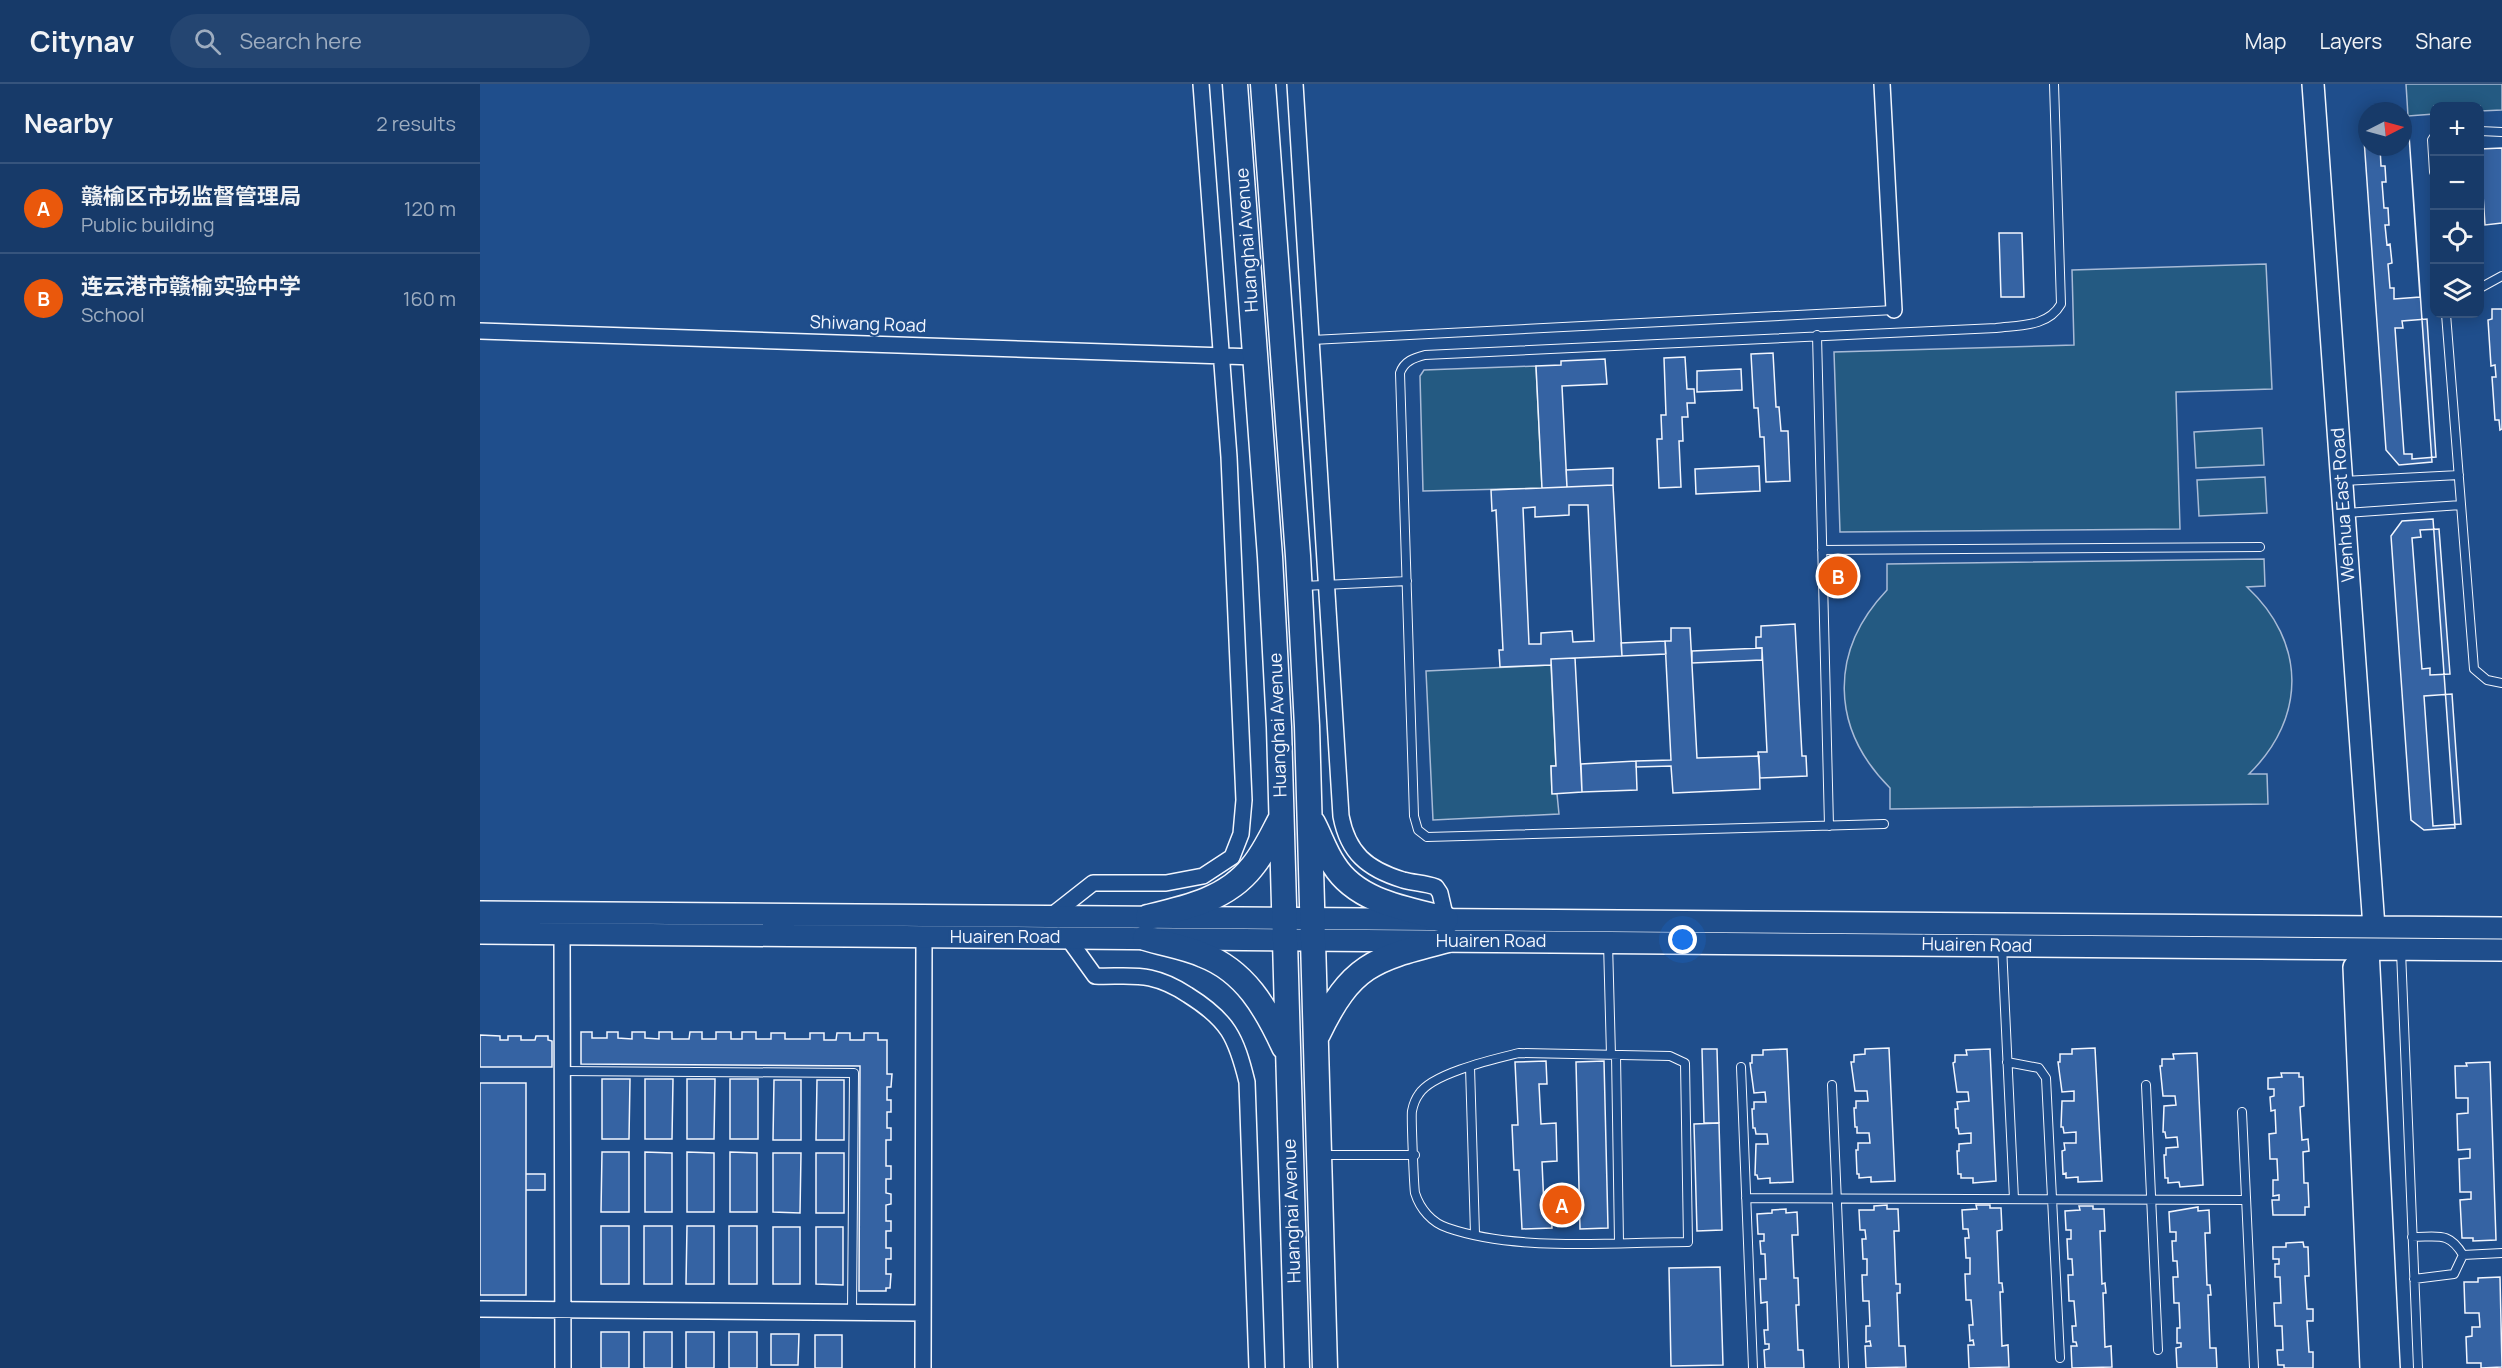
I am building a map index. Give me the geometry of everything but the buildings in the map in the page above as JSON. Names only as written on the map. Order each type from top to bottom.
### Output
[{"type":"main road","name":"Huanghai Avenue","points":[[1235,84],[1270,557],[1282,816],[1297,1368]]},
{"type":"main road","name":"Huanghai Avenue","points":[[1263,84],[1300,586],[1310,817],[1324,1368]]},
{"type":"main road","name":"Wenhua East Road","points":[[2313,84],[2374,927]]},
{"type":"main road","points":[[1146,928],[1235,885],[1262,854],[1282,816]]},
{"type":"main road","points":[[1310,817],[1334,865],[1348,881],[1367,894],[1447,930]]},
{"type":"main road","name":"Huairen Road","points":[[480,912],[1052,916],[1146,928]]},
{"type":"main road","name":"Huairen Road","points":[[480,933],[1067,937],[1146,928],[1447,930],[2502,928]]},
{"type":"main road","points":[[1146,928],[1230,969],[1248,986],[1266,1010],[1288,1056]]},
{"type":"main road","name":"Huairen Road","points":[[1447,930],[1608,942],[2502,950]]},
{"type":"main road","points":[[1316,1039],[1332,1005],[1342,990],[1362,971],[1376,962],[1447,930]]},
{"type":"main road","points":[[2361,949],[2371,1368]]},
{"type":"main road","points":[[2361,949],[2389,1368]]},
{"type":"street","points":[[1052,916],[1093,883],[1166,883],[1203,876],[1232,856],[1241,834],[1244,800],[1230,469],[1201,84]]},
{"type":"street","points":[[1295,84],[1341,816],[1345,837],[1359,857],[1379,870],[1405,880],[1436,887],[1440,893],[1447,930]]},
{"type":"street","points":[[1882,84],[1894,310]]},
{"type":"street","name":"Shiwang Road","points":[[480,331],[1255,357]]},
{"type":"street","points":[[562,933],[563,1368]]},
{"type":"street","points":[[922,1368],[924,936]]},
{"type":"street","points":[[1067,937],[1095,976],[1148,977],[1171,984],[1197,1000],[1217,1014],[1240,1051],[1247,1082],[1257,1368]]},
{"type":"street","points":[[480,1308],[923,1313]]},
{"type":"lane","points":[[1884,824],[1427,837],[1418,830],[1414,816],[1400,373],[1402,367],[1412,358],[1425,355],[1996,328],[2039,322],[2055,314],[2061,304],[2054,84]]},
{"type":"lane","points":[[2484,131],[2502,132]]},
{"type":"lane","points":[[2484,286],[2502,276]]},
{"type":"lane","points":[[1312,340],[1894,310]]},
{"type":"lane","points":[[2446,318],[2474,669],[2487,680],[2502,682]]},
{"type":"lane","points":[[2447,323],[2452,318]]},
{"type":"lane","points":[[1817,335],[1829,826]]},
{"type":"lane","points":[[2342,482],[2459,475]]},
{"type":"lane","points":[[2344,514],[2461,506]]},
{"type":"lane","points":[[1822,550],[2260,547]]},
{"type":"lane","points":[[1300,586],[1407,581]]},
{"type":"lane","points":[[1608,942],[1619,1242]]},
{"type":"lane","points":[[2002,945],[2014,1199]]},
{"type":"lane","points":[[2401,949],[2418,1368]]},
{"type":"lane","points":[[1519,1053],[1613,1055],[1670,1056],[1685,1063],[1688,1242],[1512,1243],[1436,1223],[1425,1212],[1415,1192],[1412,1112],[1419,1093],[1436,1079],[1519,1053]]},
{"type":"lane","points":[[2007,1062],[2039,1068],[2046,1078],[2060,1358]]},
{"type":"lane","points":[[1470,1067],[1475,1234]]},
{"type":"lane","points":[[1741,1067],[1753,1368]]},
{"type":"lane","points":[[562,1071],[854,1073],[852,1312]]},
{"type":"lane","points":[[1832,1085],[1844,1368]]},
{"type":"lane","points":[[2146,1085],[2158,1350]]},
{"type":"lane","points":[[2242,1112],[2254,1368]]},
{"type":"lane","points":[[1319,1155],[1415,1155]]},
{"type":"lane","points":[[1746,1197],[2246,1200]]},
{"type":"lane","points":[[2412,1236],[2449,1238],[2456,1242],[2463,1255]]},
{"type":"lane","points":[[2463,1255],[2502,1253]]},
{"type":"lane","points":[[2414,1279],[2454,1274],[2463,1255]]},
{"type":"shaded area","points":[[2406,84],[2502,84],[2502,110],[2484,111],[2484,102],[2430,102],[2430,114],[2412,116],[2412,102],[2407,102]]},
{"type":"shaded area","points":[[2266,264],[2272,389],[2176,392],[2180,529],[1840,532],[1834,352],[2074,345],[2072,270]]},
{"type":"shaded area","points":[[1536,366],[1542,488],[1423,491],[1420,376],[1424,370]]},
{"type":"shaded area","points":[[2262,428],[2264,465],[2196,468],[2194,432]]},
{"type":"shaded area","points":[[2265,477],[2267,513],[2199,516],[2197,480]]},
{"type":"shaded area","points":[[2264,559],[2265,586],[2247,587],[2266,608],[2280,631],[2289,655],[2292,680],[2289,704],[2281,728],[2268,752],[2249,774],[2267,774],[2268,804],[1890,809],[1890,788],[1870,765],[1856,740],[1847,715],[1844,689],[1847,664],[1855,638],[1868,614],[1887,590],[1887,564]]},
{"type":"shaded area","points":[[1551,665],[1556,766],[1551,766],[1552,793],[1557,794],[1559,814],[1433,820],[1426,671]]},
{"type":"place","name":"连云港市赣榆实验中学","points":[[1838,576]]},
{"type":"place","name":"赣榆区市场监督管理局","points":[[1562,1205]]}]
